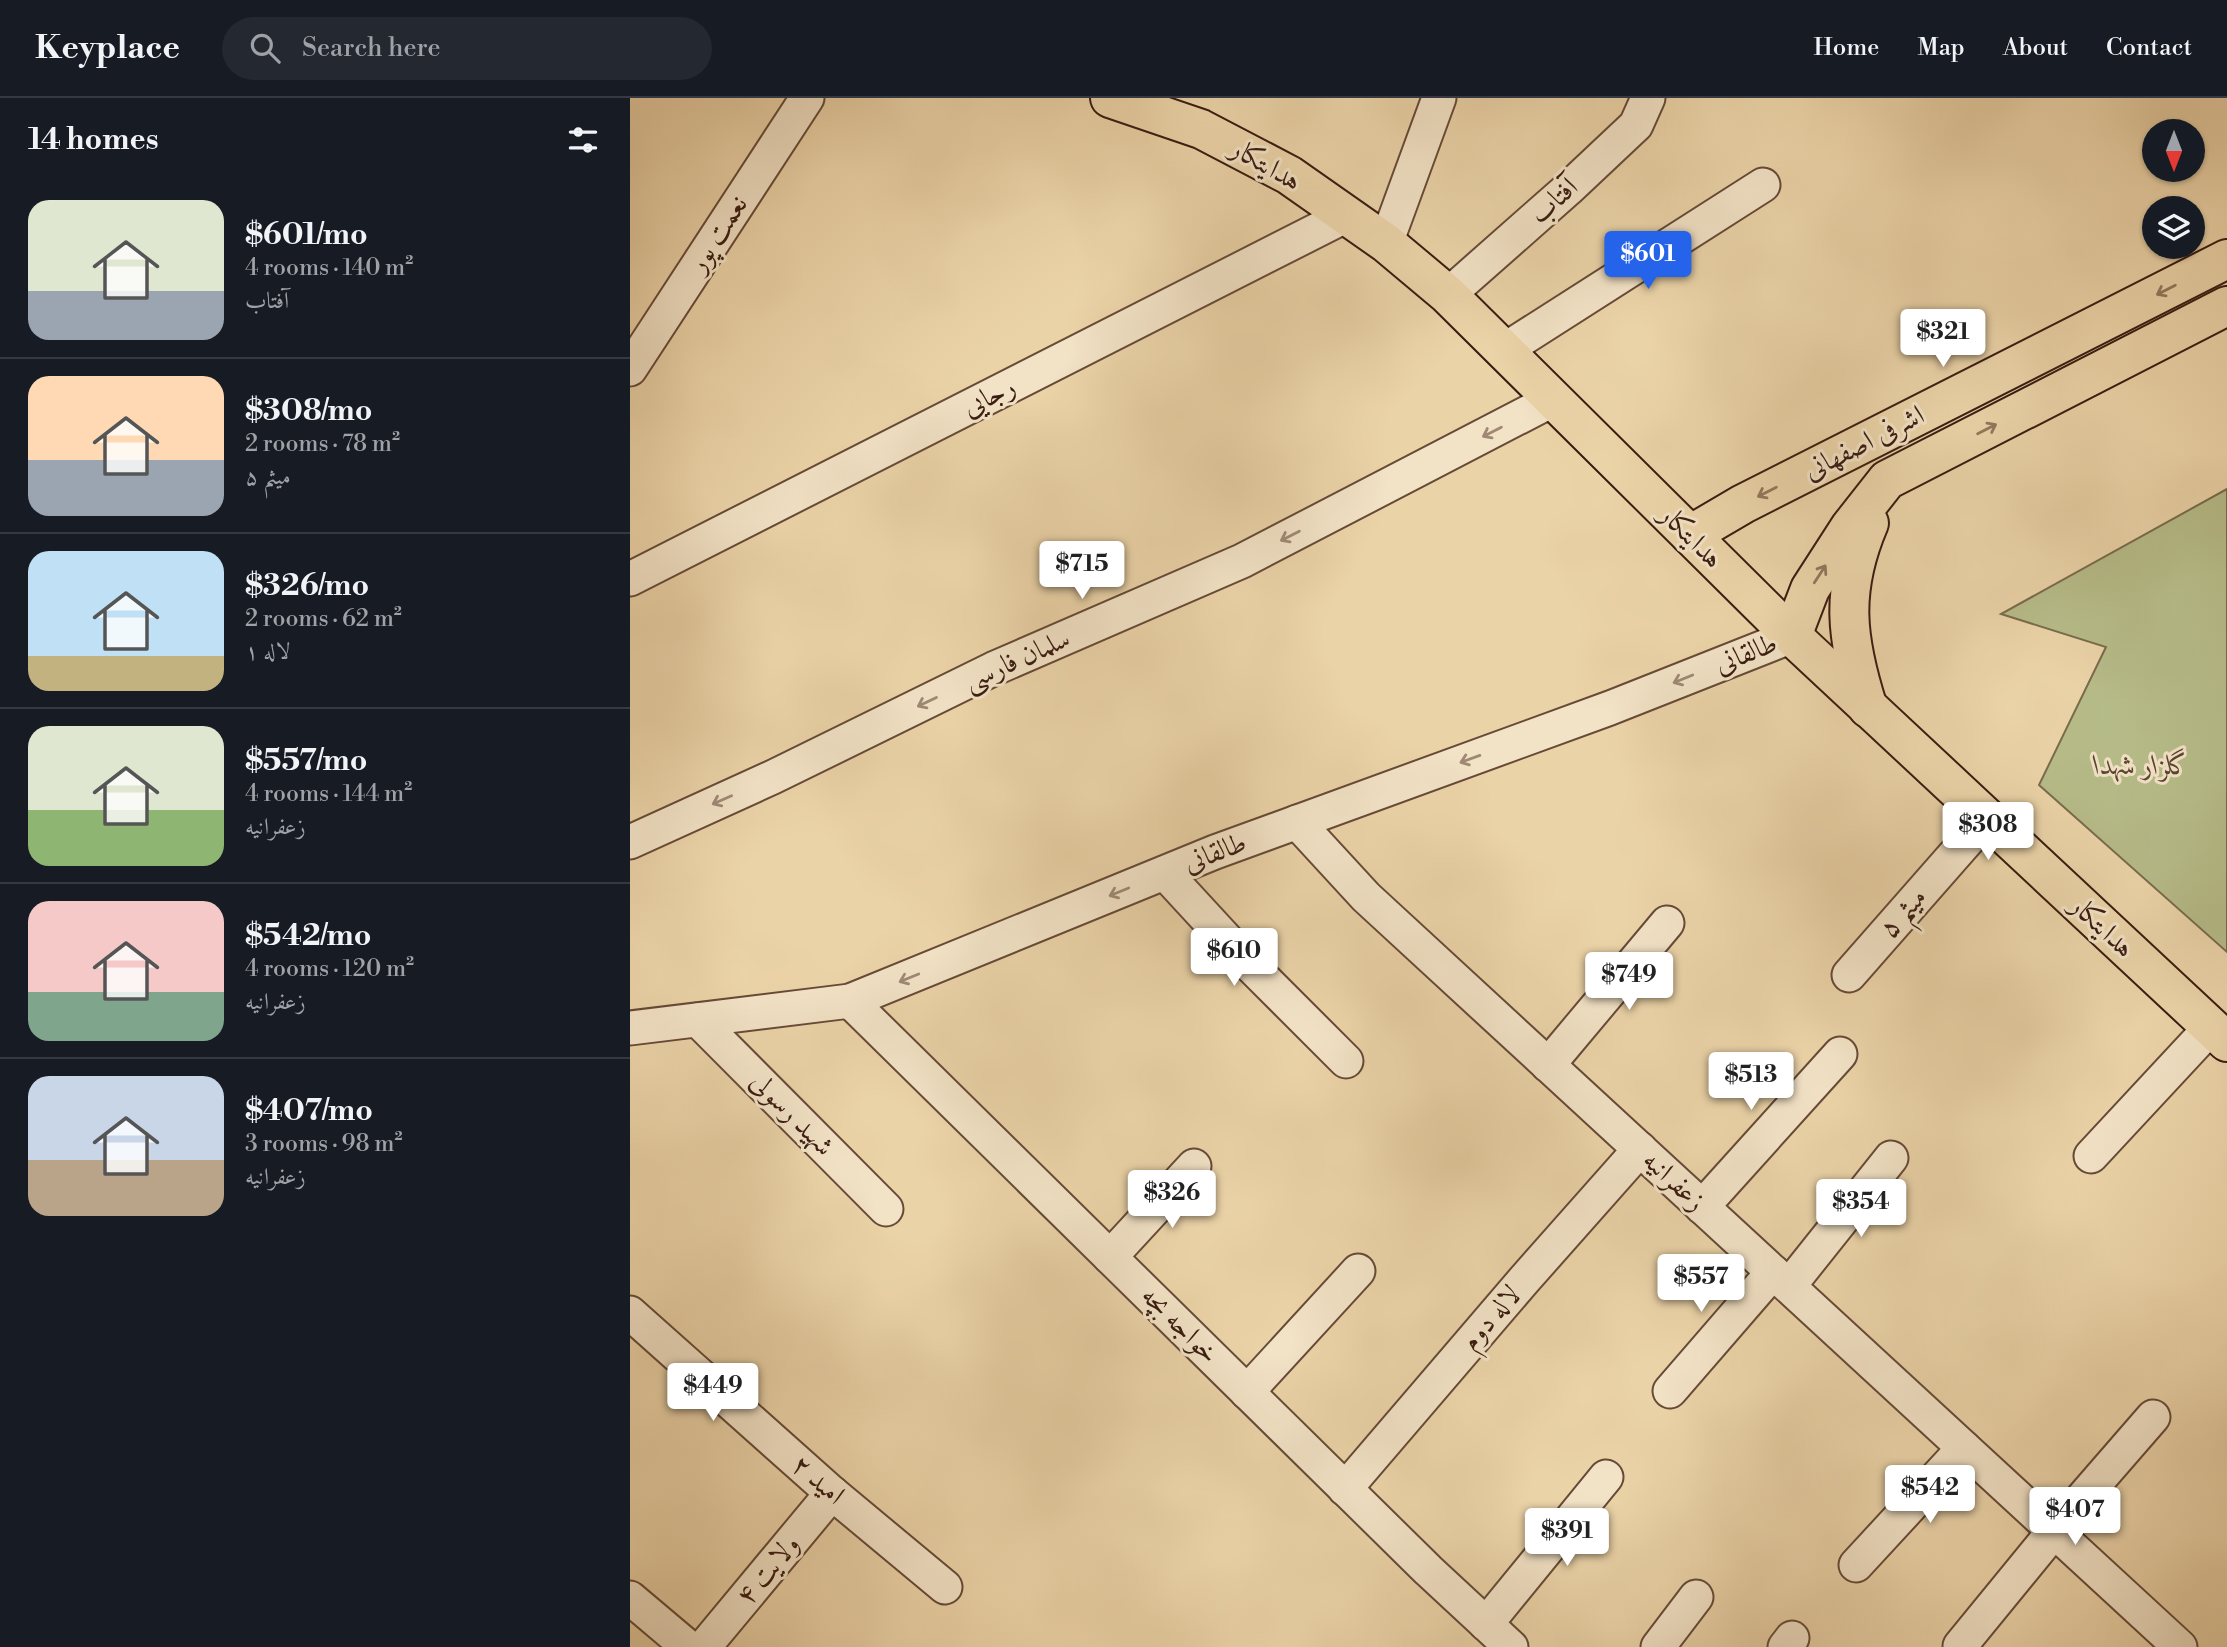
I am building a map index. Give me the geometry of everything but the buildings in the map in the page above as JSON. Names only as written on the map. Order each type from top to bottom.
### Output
[{"type":"main road","name":"هدایتکار","points":[[1110,98],[1201,129],[1289,175],[1386,243],[1448,295],[1792,636],[2219,1035]]},
{"type":"main road","name":"اشرفی اصفهانی","points":[[1690,535],[1743,505],[2227,259]]},
{"type":"main road","name":"اشرفی اصفهانی","points":[[1792,636],[1810,589],[1850,527],[1887,480],[2227,306]]},
{"type":"main road","points":[[1868,708],[1856,669],[1848,604],[1854,562],[1887,480]]},
{"type":"street","name":"نعمت پور","points":[[630,369],[807,98]]},
{"type":"street","points":[[1386,243],[1439,98]]},
{"type":"street","name":"آفتاب","points":[[1448,295],[1636,125],[1648,98]]},
{"type":"street","points":[[1503,351],[1763,185]]},
{"type":"street","name":"رجایی","points":[[630,579],[1347,215]]},
{"type":"street","name":"سلمان فارسی","points":[[630,842],[774,777],[993,669],[1242,561],[1552,400]]},
{"type":"street","name":"طالقانی","points":[[630,1028],[850,1001],[1165,873],[1610,708],[1792,636]]},
{"type":"street","name":"میثم ۵","points":[[1849,975],[1986,819]]},
{"type":"street","name":"زعفرانیه","points":[[1297,822],[1366,897],[2180,1647]]},
{"type":"street","points":[[1165,873],[1247,962],[1346,1061]]},
{"type":"street","points":[[1548,1065],[1667,923]]},
{"type":"street","name":"خواجه بچه","points":[[850,1001],[1345,1489],[1511,1647]]},
{"type":"street","name":"شهید رسولی","points":[[698,1020],[886,1209]]},
{"type":"street","points":[[2091,1156],[2219,1035]]},
{"type":"street","points":[[1702,1207],[1840,1054]]},
{"type":"street","name":"لاله دوم","points":[[1345,1489],[1524,1279],[1640,1149]]},
{"type":"street","points":[[1670,1391],[1781,1279],[1891,1158]]},
{"type":"street","points":[[1110,1256],[1194,1166]]},
{"type":"street","points":[[1247,1392],[1358,1271]]},
{"type":"street","name":"امید ۲","points":[[633,1323],[945,1587]]},
{"type":"street","points":[[1960,1646],[2054,1531],[2153,1417]]},
{"type":"street","points":[[1856,1565],[1964,1448]]},
{"type":"street","points":[[1486,1624],[1606,1477]]},
{"type":"street","name":"ولایت ۴","points":[[704,1647],[832,1493]]},
{"type":"street","points":[[1658,1647],[1696,1597]]},
{"type":"street","points":[[630,1598],[688,1647]]},
{"type":"green space","name":"گلزار شهدا","points":[[2227,489],[2227,952],[2039,785],[2106,647],[2001,614]]}]
